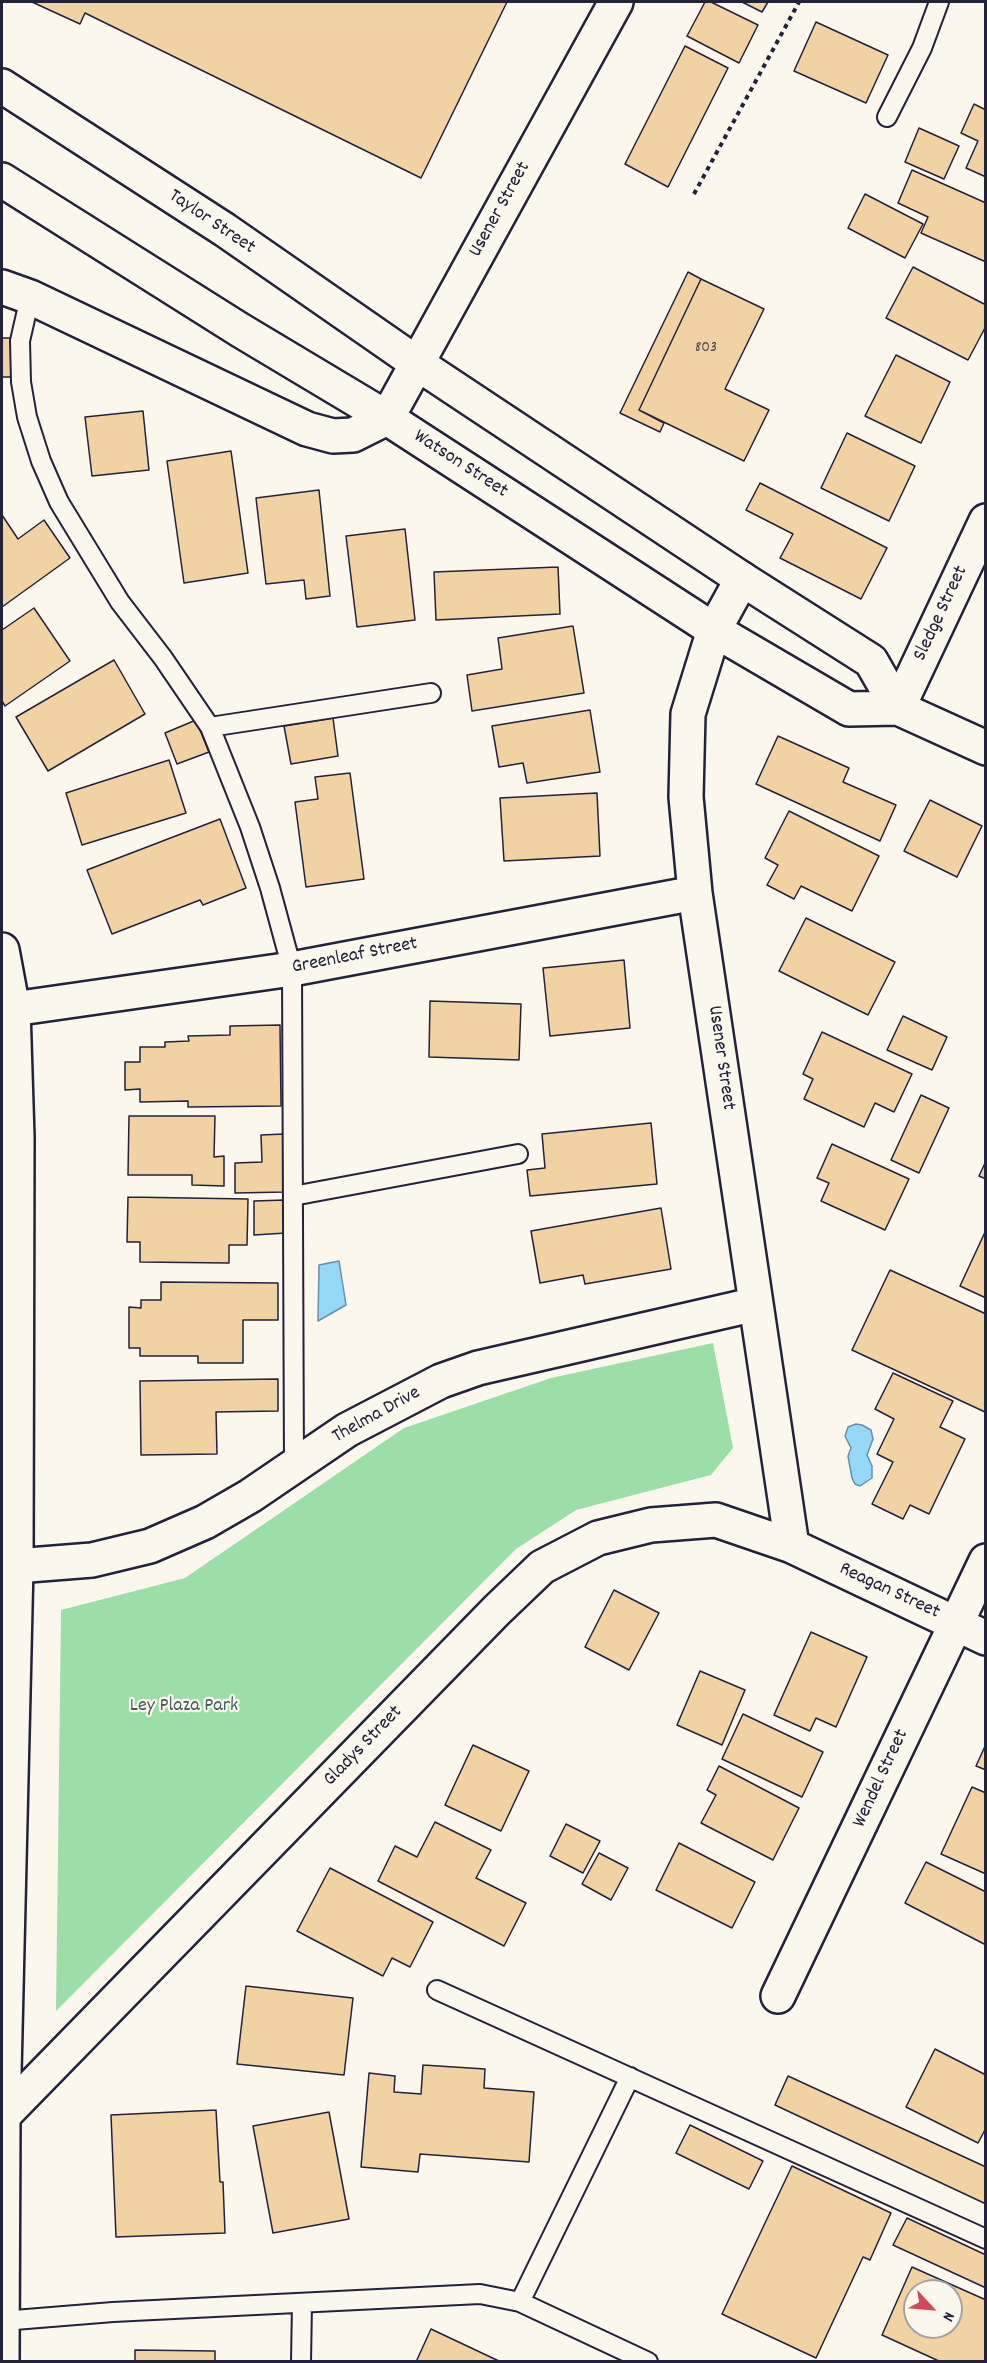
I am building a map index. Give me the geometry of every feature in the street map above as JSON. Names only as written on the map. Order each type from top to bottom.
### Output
[{"type":"street","name":"Usener Street","points":[[387,418],[616,2]]},
{"type":"street","name":"Taylor Street","points":[[2,86],[225,230],[418,364]]},
{"type":"street","points":[[2,180],[178,291],[387,418]]},
{"type":"street","points":[[16,292],[307,429],[333,436],[353,435],[387,418]]},
{"type":"street","points":[[418,364],[742,579],[871,661],[898,708]]},
{"type":"street","name":"Watson Street","points":[[387,418],[714,630],[849,709],[898,708],[986,748]]},
{"type":"street","name":"Sledge Street","points":[[898,708],[986,521]]},
{"type":"street","name":"Usener Street","points":[[742,579],[714,630],[688,714],[686,797],[695,893],[792,1546]]},
{"type":"street","name":"Greenleaf Street","points":[[13,1009],[292,969],[695,893]]},
{"type":"street","points":[[2,950],[13,1009],[17,1137],[16,1566],[3,2116],[2,2361]]},
{"type":"street","name":"Thelma Drive","points":[[16,1566],[92,1560],[150,1546],[205,1522],[250,1496],[348,1430],[450,1377],[478,1368],[756,1304]]},
{"type":"street","name":"Gladys Street","points":[[3,2116],[542,1567],[598,1538],[651,1525],[716,1520],[792,1546]]},
{"type":"street","name":"Reagan Street","points":[[792,1546],[986,1638]]},
{"type":"street","name":"Wendel Street","points":[[778,1996],[986,1561]]},
{"type":"lane","points":[[887,117],[922,48],[939,2]]},
{"type":"lane","points":[[16,292],[21,382],[27,417],[41,461],[59,502],[120,602],[163,658],[210,727],[250,827],[270,888],[292,969],[294,1467]]},
{"type":"lane","points":[[210,727],[430,693]]},
{"type":"lane","points":[[293,1196],[518,1154]]},
{"type":"lane","points":[[437,1990],[986,2239]]},
{"type":"lane","points":[[520,2302],[630,2077]]},
{"type":"lane","points":[[2,2321],[113,2312],[480,2294],[520,2302],[648,2361]]},
{"type":"lane","points":[[301,2361],[302,2304]]},
{"type":"path","points":[[694,194],[799,2]]},
{"type":"green space","name":"Ley Plaza Park","points":[[713,1343],[733,1448],[711,1475],[576,1510],[516,1549],[56,2011],[61,1610],[185,1578],[404,1428],[551,1378]]},
{"type":"water","points":[[339,1261],[346,1305],[318,1321],[319,1265]]},
{"type":"water","points":[[856,1424],[871,1430],[873,1439],[867,1455],[872,1466],[872,1478],[860,1486],[855,1484],[852,1478],[848,1456],[851,1448],[845,1436],[848,1427]]},
{"type":"building","points":[[32,2],[507,2],[421,178],[85,13],[80,24]]},
{"type":"building","points":[[705,2],[711,2],[758,25],[739,63],[687,36]]},
{"type":"building","points":[[742,2],[768,2],[762,12]]},
{"type":"building","points":[[816,22],[888,55],[866,103],[794,71]]},
{"type":"building","points":[[685,46],[728,68],[668,187],[625,164]]},
{"type":"building","points":[[974,104],[986,110],[986,177],[966,168],[978,141],[961,133]]},
{"type":"building","points":[[919,128],[959,146],[944,179],[905,162]]},
{"type":"building","points":[[912,170],[986,203],[986,262],[921,233],[928,217],[898,203]]},
{"type":"building","points":[[865,194],[923,224],[905,258],[848,228]]},
{"type":"building","points":[[913,267],[986,305],[986,326],[968,360],[886,318]]},
{"type":"building","points":[[688,272],[701,279],[639,410],[664,423],[660,432],[620,413]]},
{"type":"building","points":[[701,279],[764,309],[725,389],[769,410],[744,461],[639,410]]},
{"type":"building","points":[[2,338],[13,338],[14,377],[2,377]]},
{"type":"building","points":[[896,355],[950,382],[921,443],[865,416]]},
{"type":"building","points":[[143,411],[149,470],[92,476],[85,417]]},
{"type":"building","points":[[847,433],[915,466],[889,521],[821,488]]},
{"type":"building","points":[[231,451],[248,573],[184,583],[167,461]]},
{"type":"building","points":[[760,483],[887,548],[861,599],[780,558],[793,534],[746,510]]},
{"type":"building","points":[[319,490],[330,596],[306,599],[304,580],[266,584],[256,498]]},
{"type":"building","points":[[2,515],[18,539],[44,520],[70,558],[2,607]]},
{"type":"building","points":[[405,529],[415,620],[357,627],[346,536]]},
{"type":"building","points":[[558,567],[560,614],[436,620],[434,572]]},
{"type":"building","points":[[34,608],[70,661],[5,706],[2,701],[2,630]]},
{"type":"building","points":[[573,626],[584,693],[472,711],[467,675],[502,669],[498,638]]},
{"type":"building","points":[[114,660],[145,714],[48,771],[16,717]]},
{"type":"building","points":[[590,710],[600,772],[527,783],[523,763],[499,767],[492,726]]},
{"type":"building","points":[[333,718],[338,756],[291,764],[284,726]]},
{"type":"building","points":[[196,720],[209,752],[177,764],[165,733]]},
{"type":"building","points":[[778,736],[849,768],[843,782],[896,805],[880,841],[756,784]]},
{"type":"building","points":[[169,760],[186,813],[82,845],[66,793]]},
{"type":"building","points":[[350,773],[364,879],[306,887],[295,802],[318,799],[315,777]]},
{"type":"building","points":[[597,793],[600,856],[504,861],[500,798]]},
{"type":"building","points":[[930,800],[982,826],[957,877],[904,851]]},
{"type":"building","points":[[789,811],[879,856],[852,911],[801,886],[794,899],[767,885],[778,865],[765,858]]},
{"type":"building","points":[[220,819],[246,888],[203,905],[200,900],[112,934],[87,870]]},
{"type":"building","points":[[806,918],[895,962],[868,1015],[779,971]]},
{"type":"building","points":[[624,960],[630,1028],[550,1036],[543,968]]},
{"type":"building","points":[[430,1001],[521,1004],[519,1060],[429,1057]]},
{"type":"building","points":[[903,1016],[947,1037],[932,1070],[887,1050]]},
{"type":"building","points":[[280,1025],[281,1106],[188,1107],[188,1101],[140,1102],[140,1089],[125,1090],[125,1062],[140,1062],[140,1047],[165,1047],[165,1042],[189,1041],[188,1036],[230,1035],[230,1026]]},
{"type":"building","points":[[822,1032],[912,1074],[894,1112],[875,1103],[864,1127],[804,1099],[813,1079],[803,1074]]},
{"type":"building","points":[[921,1095],[949,1108],[919,1173],[891,1160]]},
{"type":"building","points":[[129,1116],[215,1116],[214,1157],[224,1156],[224,1186],[192,1185],[192,1175],[128,1175]]},
{"type":"building","points":[[651,1123],[657,1184],[530,1196],[527,1170],[545,1168],[542,1134]]},
{"type":"building","points":[[284,1134],[285,1192],[235,1193],[235,1163],[262,1162],[261,1135]]},
{"type":"building","points":[[832,1144],[909,1179],[885,1230],[821,1201],[829,1183],[817,1178]]},
{"type":"building","points":[[986,1161],[986,1179],[979,1176]]},
{"type":"building","points":[[128,1197],[248,1199],[247,1245],[229,1245],[229,1263],[140,1262],[140,1242],[127,1242]]},
{"type":"building","points":[[285,1200],[286,1233],[254,1235],[254,1201]]},
{"type":"building","points":[[661,1208],[671,1269],[585,1284],[583,1275],[540,1283],[531,1231]]},
{"type":"building","points":[[986,1230],[986,1298],[960,1286]]},
{"type":"building","points":[[890,1270],[986,1314],[985,1412],[852,1350]]},
{"type":"building","points":[[161,1282],[278,1283],[278,1320],[243,1320],[243,1363],[198,1363],[198,1356],[140,1356],[140,1348],[129,1348],[129,1307],[141,1308],[141,1300],[161,1300]]},
{"type":"building","points":[[893,1373],[953,1401],[940,1427],[965,1439],[929,1514],[910,1505],[903,1519],[872,1504],[893,1462],[877,1454],[894,1419],[875,1409]]},
{"type":"building","points":[[278,1379],[278,1411],[216,1412],[217,1454],[141,1455],[140,1381]]},
{"type":"building","points":[[614,1590],[659,1613],[629,1670],[585,1647]]},
{"type":"building","points":[[811,1632],[867,1657],[836,1727],[816,1718],[810,1731],[774,1715]]},
{"type":"building","points":[[700,1671],[745,1690],[722,1745],[677,1725]]},
{"type":"building","points":[[743,1714],[823,1752],[802,1797],[722,1759]]},
{"type":"building","points":[[986,1744],[986,1770],[976,1766]]},
{"type":"building","points":[[473,1745],[529,1771],[501,1831],[445,1805]]},
{"type":"building","points":[[719,1766],[799,1808],[773,1860],[701,1823],[716,1795],[707,1790]]},
{"type":"building","points":[[972,1787],[986,1793],[986,1874],[941,1854]]},
{"type":"building","points":[[435,1822],[491,1850],[476,1878],[526,1903],[504,1946],[378,1881],[395,1846],[417,1857]]},
{"type":"building","points":[[566,1824],[600,1841],[583,1873],[550,1856]]},
{"type":"building","points":[[679,1843],[755,1882],[732,1928],[656,1890]]},
{"type":"building","points":[[599,1853],[628,1868],[611,1900],[582,1884]]},
{"type":"building","points":[[926,1862],[986,1892],[986,1945],[905,1903]]},
{"type":"building","points":[[330,1868],[433,1922],[410,1967],[392,1958],[383,1976],[297,1931]]},
{"type":"building","points":[[246,1986],[353,1998],[344,2075],[237,2064]]},
{"type":"building","points":[[935,2049],[986,2075],[986,2128],[978,2143],[906,2107]]},
{"type":"building","points":[[423,2065],[485,2069],[484,2088],[534,2092],[529,2162],[420,2154],[418,2172],[361,2167],[369,2073],[395,2076],[394,2092],[421,2094]]},
{"type":"building","points":[[788,2076],[986,2167],[986,2204],[775,2105]]},
{"type":"building","points":[[216,2110],[225,2233],[116,2237],[111,2115]]},
{"type":"building","points":[[329,2112],[349,2219],[273,2233],[253,2126]]},
{"type":"building","points":[[690,2125],[763,2161],[749,2189],[676,2153]]},
{"type":"building","points":[[792,2166],[891,2213],[870,2260],[863,2257],[816,2358],[722,2314]]},
{"type":"building","points":[[907,2218],[986,2255],[986,2288],[893,2245]]},
{"type":"building","points":[[912,2267],[939,2279],[907,2279]]},
{"type":"building","points":[[903,2287],[903,2339],[963,2339],[963,2290],[986,2300],[986,2362],[941,2362],[882,2335]]},
{"type":"building","points":[[431,2329],[501,2362],[416,2362]]},
{"type":"building","points":[[135,2350],[215,2351],[215,2362],[135,2362]]}]
